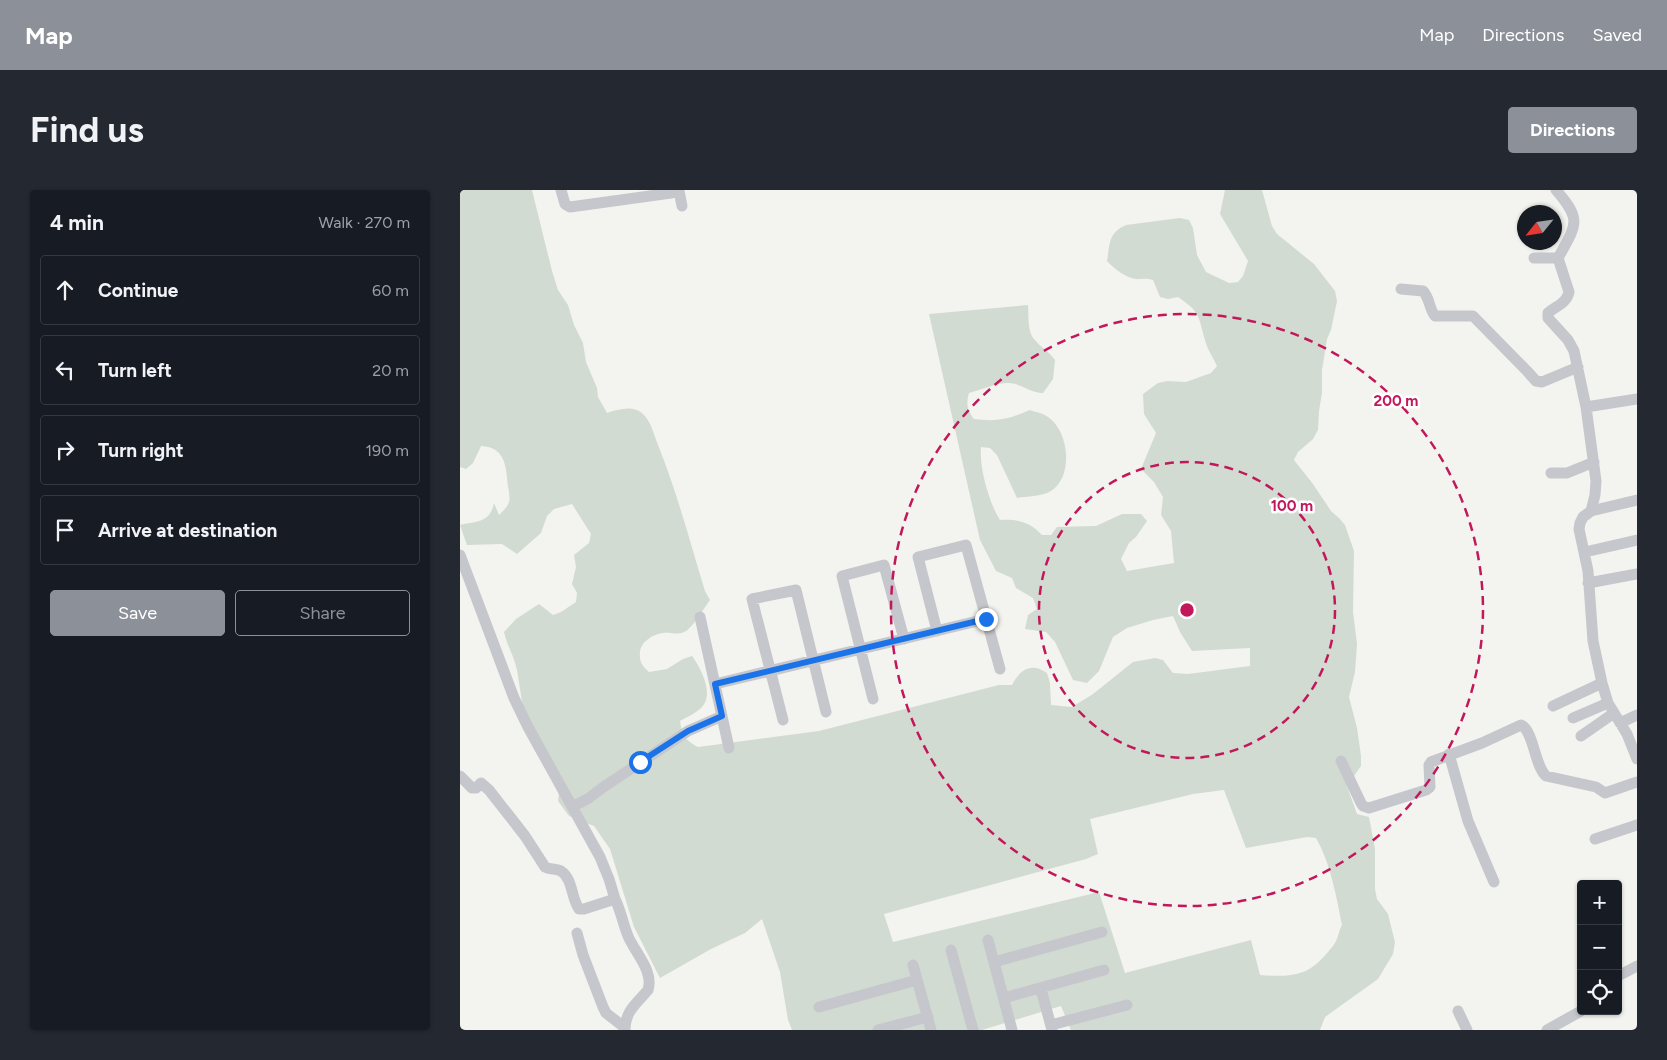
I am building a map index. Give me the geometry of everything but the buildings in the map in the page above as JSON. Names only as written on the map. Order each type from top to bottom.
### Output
[{"type":"street","points":[[561,190],[565,204],[570,207],[614,195],[679,190],[682,206]]},
{"type":"street","points":[[1562,192],[1574,216],[1575,225],[1558,258],[1569,292],[1566,300],[1548,312],[1548,318],[1568,340],[1574,351],[1578,367],[1586,407],[1596,481],[1595,495],[1590,511]]},
{"type":"street","points":[[1534,258],[1558,258]]},
{"type":"street","points":[[1401,289],[1423,291],[1428,297],[1432,313],[1435,316],[1473,316],[1536,381],[1542,382],[1578,367]]},
{"type":"street","points":[[1586,407],[1637,399]]},
{"type":"street","points":[[1551,473],[1567,473],[1594,462]]},
{"type":"street","points":[[1637,500],[1590,511],[1583,517],[1579,528],[1585,552],[1593,641],[1602,684],[1614,713],[1631,741],[1637,759]]},
{"type":"street","points":[[1585,552],[1637,540]]},
{"type":"street","points":[[936,631],[918,557],[966,545],[1000,669]]},
{"type":"street","points":[[460,555],[514,698],[600,857],[628,936],[649,978],[648,990],[633,1005],[624,1028],[606,1013],[583,955],[577,934]]},
{"type":"street","points":[[873,699],[842,576],[884,565],[904,638]]},
{"type":"street","points":[[1588,583],[1637,574]]},
{"type":"street","points":[[783,720],[752,599],[796,590],[826,712]]},
{"type":"street","points":[[700,617],[729,748]]},
{"type":"street","points":[[715,684],[986,619]]},
{"type":"street","points":[[1553,706],[1602,684]]},
{"type":"street","points":[[1581,736],[1614,713]]},
{"type":"street","points":[[1573,718],[1614,713],[1637,715]]},
{"type":"street","points":[[572,807],[589,798],[688,731],[722,716]]},
{"type":"street","points":[[1341,761],[1361,803],[1363,806],[1370,808],[1428,788],[1430,784],[1429,765],[1435,760],[1482,743],[1520,725],[1527,730],[1540,770],[1546,776],[1596,787],[1605,793],[1637,782]]},
{"type":"street","points":[[1449,754],[1468,821],[1494,882]]},
{"type":"street","points":[[460,776],[475,789],[482,783],[525,836],[545,868],[556,869],[566,876],[579,909],[615,899]]},
{"type":"street","points":[[1595,840],[1637,825]]},
{"type":"street","points":[[994,962],[1102,932]]},
{"type":"street","points":[[988,940],[1012,1030]]},
{"type":"street","points":[[951,950],[973,1030]]},
{"type":"street","points":[[913,965],[932,1030]]},
{"type":"street","points":[[1622,974],[1637,966]]},
{"type":"street","points":[[1004,998],[1104,970]]},
{"type":"street","points":[[819,1007],[917,980]]},
{"type":"street","points":[[1041,989],[1051,1027],[1127,1005]]},
{"type":"street","points":[[1458,1011],[1467,1030]]},
{"type":"street","points":[[1547,1030],[1577,1013]]},
{"type":"street","points":[[878,1030],[928,1017]]},
{"type":"shaded area","points":[[460,190],[532,190],[558,290],[568,305],[574,325],[583,343],[586,362],[597,388],[598,397],[607,413],[621,409],[635,409],[648,420],[671,481],[705,591],[710,600],[689,629],[680,633],[655,635],[645,642],[640,652],[644,668],[649,672],[667,669],[692,656],[699,667],[707,689],[705,703],[697,712],[680,721],[685,737],[698,747],[819,731],[999,685],[1012,685],[1023,671],[1031,668],[1047,673],[1050,683],[1051,705],[1072,707],[1093,694],[1133,662],[1155,658],[1163,660],[1173,673],[1188,674],[1250,666],[1250,648],[1192,651],[1173,616],[1127,628],[1113,637],[1099,671],[1087,683],[1073,680],[1055,642],[1046,632],[1025,629],[1028,615],[1037,609],[1033,598],[1016,588],[1012,578],[996,571],[980,540],[929,314],[1028,305],[1032,337],[1055,360],[1053,379],[1043,393],[1004,383],[969,393],[968,407],[974,419],[1003,419],[1030,410],[1046,416],[1055,424],[1061,432],[1064,443],[1066,465],[1058,484],[1047,493],[1017,498],[997,455],[990,448],[981,447],[986,485],[1000,520],[1023,522],[1033,527],[1042,535],[1051,535],[1057,527],[1096,526],[1122,514],[1141,514],[1147,521],[1136,537],[1129,543],[1121,559],[1127,571],[1174,563],[1171,531],[1161,515],[1163,497],[1154,482],[1141,469],[1156,433],[1144,414],[1143,394],[1158,383],[1167,381],[1186,382],[1211,373],[1217,366],[1207,347],[1199,319],[1191,307],[1178,297],[1168,299],[1160,297],[1153,280],[1132,278],[1117,270],[1107,261],[1110,244],[1113,235],[1126,225],[1180,218],[1189,220],[1193,228],[1197,255],[1206,272],[1229,283],[1238,282],[1243,276],[1248,261],[1220,214],[1225,190],[1262,190],[1272,226],[1277,234],[1314,264],[1335,291],[1337,301],[1331,330],[1327,339],[1322,370],[1322,393],[1318,430],[1313,439],[1298,452],[1294,460],[1331,511],[1345,525],[1354,551],[1353,612],[1357,644],[1355,672],[1349,697],[1357,728],[1361,766],[1347,786],[1357,814],[1369,817],[1375,849],[1375,889],[1377,899],[1388,914],[1395,942],[1393,954],[1378,979],[1325,1017],[1320,1030],[1071,1030],[1061,1006],[982,1030],[792,1030],[788,1020],[780,972],[762,919],[745,933],[711,949],[660,978],[634,927],[610,849],[594,826],[569,816],[558,801],[561,775],[535,751],[527,733],[517,670],[504,632],[516,619],[539,604],[553,615],[576,602],[577,593],[572,584],[576,567],[574,555],[589,543],[591,534],[572,504],[554,509],[547,516],[541,533],[517,554],[502,544],[467,545],[460,525],[477,522],[486,518],[492,510],[494,503],[499,515],[508,504],[509,494],[503,459],[495,450],[481,446],[473,463],[466,469],[460,467]],"holes":[[[1224,790],[1246,848],[1307,837],[1316,838],[1326,858],[1342,925],[1332,947],[1321,960],[1308,970],[1298,974],[1260,975],[1251,940],[1125,973],[1099,892],[893,942],[884,914],[1086,859],[1098,854],[1090,819],[1193,794]]]},
{"type":"route","points":[[640,762],[688,731],[722,716],[715,684],[986,619]]}]
